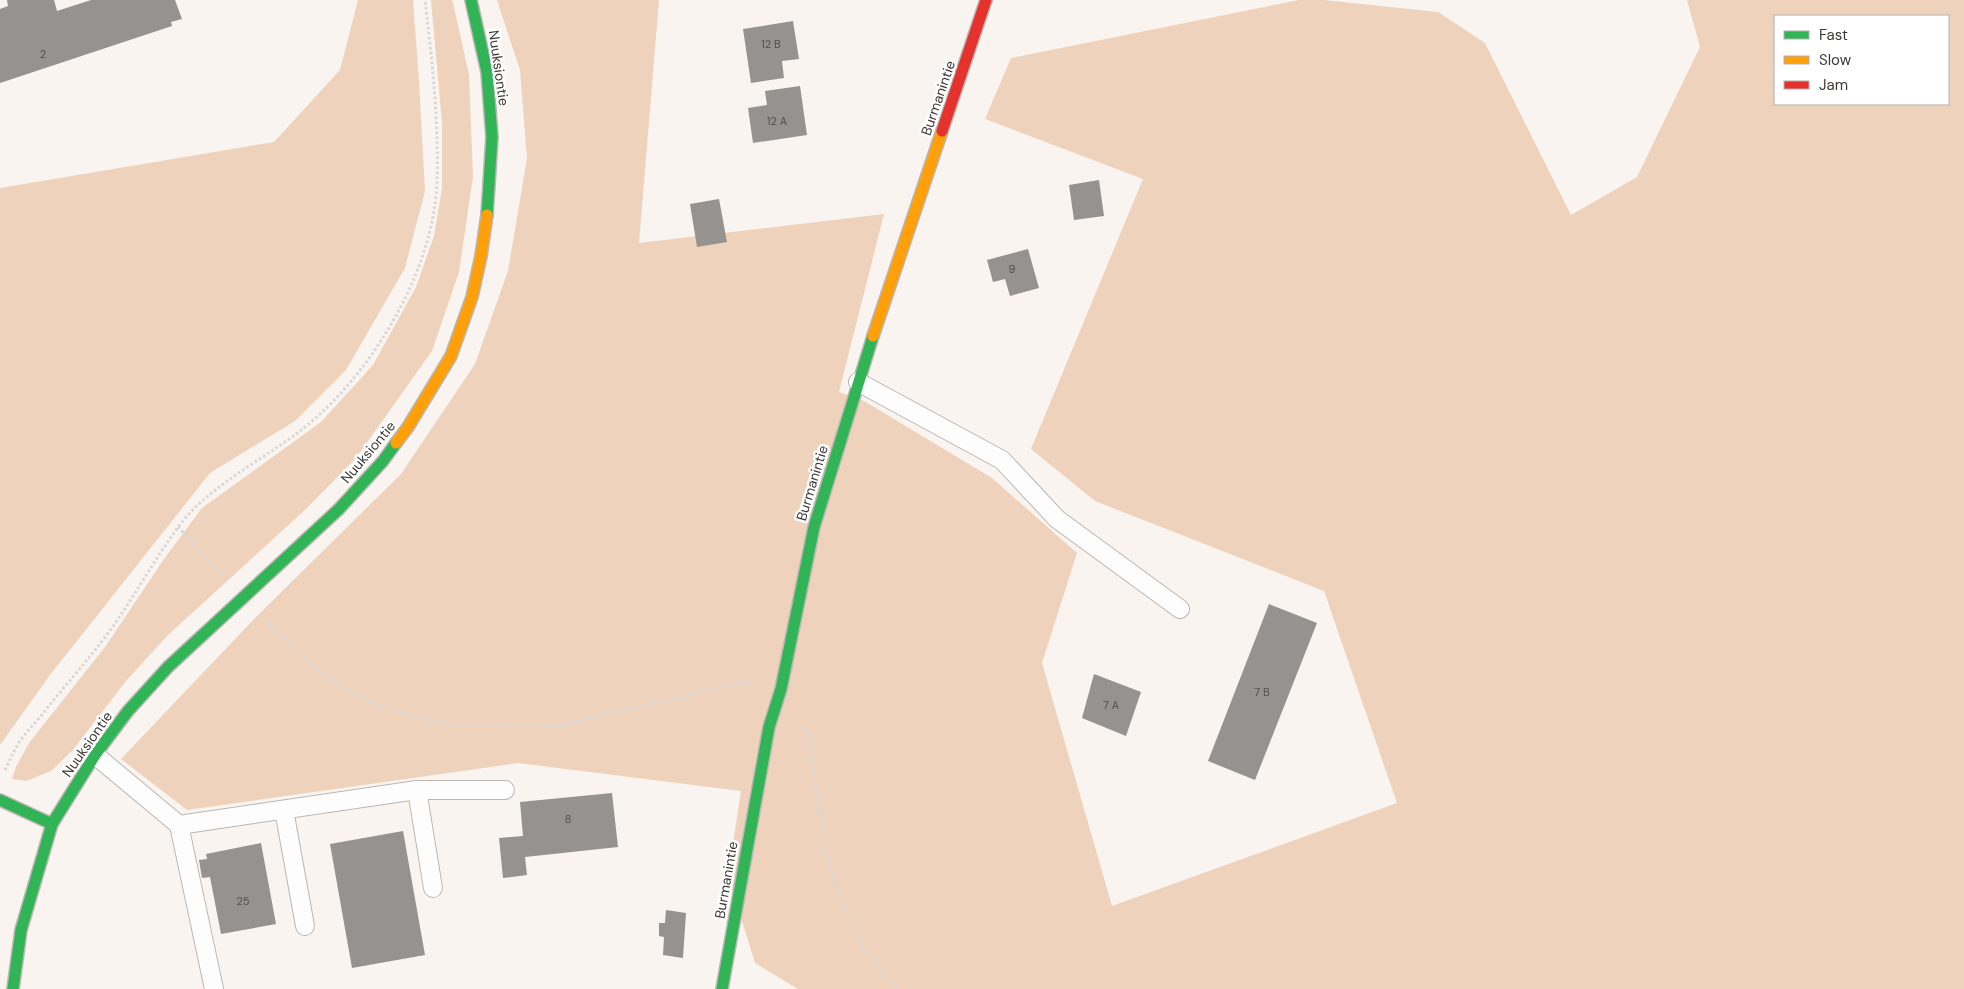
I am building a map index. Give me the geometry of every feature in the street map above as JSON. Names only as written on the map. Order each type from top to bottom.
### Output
[{"type":"street","name":"Nuuksiontie","points":[[13,989],[21,930],[52,824],[95,755],[128,711],[168,667],[339,509],[383,462],[408,427],[451,356],[472,297],[481,256],[489,201],[492,137],[487,72],[471,0]]},
{"type":"street","name":"Burmanintie","points":[[722,989],[768,727],[781,689],[814,527],[858,382],[986,0]]},
{"type":"street","points":[[0,800],[52,824]]},
{"type":"lane","points":[[858,382],[1002,460],[1057,518],[1180,609]]},
{"type":"lane","points":[[95,755],[179,825],[214,989]]},
{"type":"lane","points":[[179,825],[417,790],[505,790]]},
{"type":"lane","points":[[417,790],[433,888]]},
{"type":"lane","points":[[284,810],[305,926]]},
{"type":"path","points":[[4,772],[20,741],[104,639],[178,527],[198,504],[210,494],[319,416],[349,384],[378,346],[399,309],[412,282],[427,241],[437,183],[432,60],[425,0]]},
{"type":"path","points":[[178,527],[227,579]]},
{"type":"path","points":[[266,621],[324,676],[380,707],[444,724],[551,725],[551,728],[741,682],[781,689],[808,736],[826,854],[854,933],[897,989]]},
{"type":"shaded area","points":[[358,0],[413,0],[425,191],[405,268],[346,370],[295,421],[210,473],[50,675],[0,745],[0,188],[274,142],[340,70]]},
{"type":"shaded area","points":[[431,0],[452,0],[453,3],[469,75],[473,177],[459,272],[432,351],[356,458],[306,509],[168,635],[126,681],[72,751],[51,771],[26,781],[12,779],[16,767],[29,743],[105,647],[164,559],[202,508],[321,422],[373,365],[416,287],[434,236],[442,188],[442,122]]},
{"type":"shaded area","points":[[497,0],[659,0],[639,243],[884,214],[839,392],[864,401],[992,478],[1077,553],[1042,663],[1112,906],[1397,803],[1324,591],[1095,501],[1031,449],[1143,179],[985,119],[1011,58],[1299,0],[1324,0],[1438,12],[1485,43],[1571,215],[1637,177],[1700,47],[1687,0],[1964,0],[1964,989],[798,989],[755,963],[728,876],[741,791],[518,763],[187,810],[121,759],[254,619],[401,474],[475,364],[508,271],[527,158],[520,70]]},
{"type":"building","points":[[7,0],[54,0],[57,11],[91,0],[175,0],[182,19],[171,22],[172,26],[0,83],[0,9],[8,6]]},
{"type":"building","points":[[793,21],[799,59],[782,61],[784,78],[751,83],[743,29]]},
{"type":"building","points":[[800,86],[807,135],[753,143],[748,108],[767,105],[765,91]]},
{"type":"building","points":[[1099,180],[1104,216],[1074,220],[1069,185]]},
{"type":"building","points":[[719,199],[727,242],[697,247],[690,204]]},
{"type":"building","points":[[1028,249],[1039,288],[1010,296],[1005,279],[993,282],[987,260]]},
{"type":"building","points":[[1269,604],[1317,623],[1255,780],[1208,761]]},
{"type":"building","points":[[1094,674],[1141,692],[1126,736],[1082,718]]},
{"type":"building","points":[[612,793],[618,847],[525,857],[527,875],[503,878],[499,838],[523,836],[520,802]]},
{"type":"building","points":[[403,831],[425,955],[352,968],[330,844]]},
{"type":"building","points":[[261,843],[276,924],[221,934],[210,877],[202,878],[199,860],[207,859],[206,854]]},
{"type":"building","points":[[666,910],[686,913],[683,958],[663,955],[664,937],[659,936],[659,923],[665,923]]},
{"type":"traffic: fast","points":[[471,0],[487,72],[492,137],[487,215]]},
{"type":"traffic: fast","points":[[722,989],[769,727],[781,689],[814,527],[873,336]]},
{"type":"traffic: fast","points":[[13,989],[21,930],[52,824],[95,755],[128,711],[168,667],[339,509],[383,461],[396,443]]},
{"type":"traffic: fast","points":[[0,800],[52,824]]},
{"type":"traffic: slow","points":[[873,336],[942,131]]},
{"type":"traffic: slow","points":[[396,443],[408,427],[451,356],[472,297],[487,215]]},
{"type":"traffic: jam","points":[[942,131],[986,0]]}]
